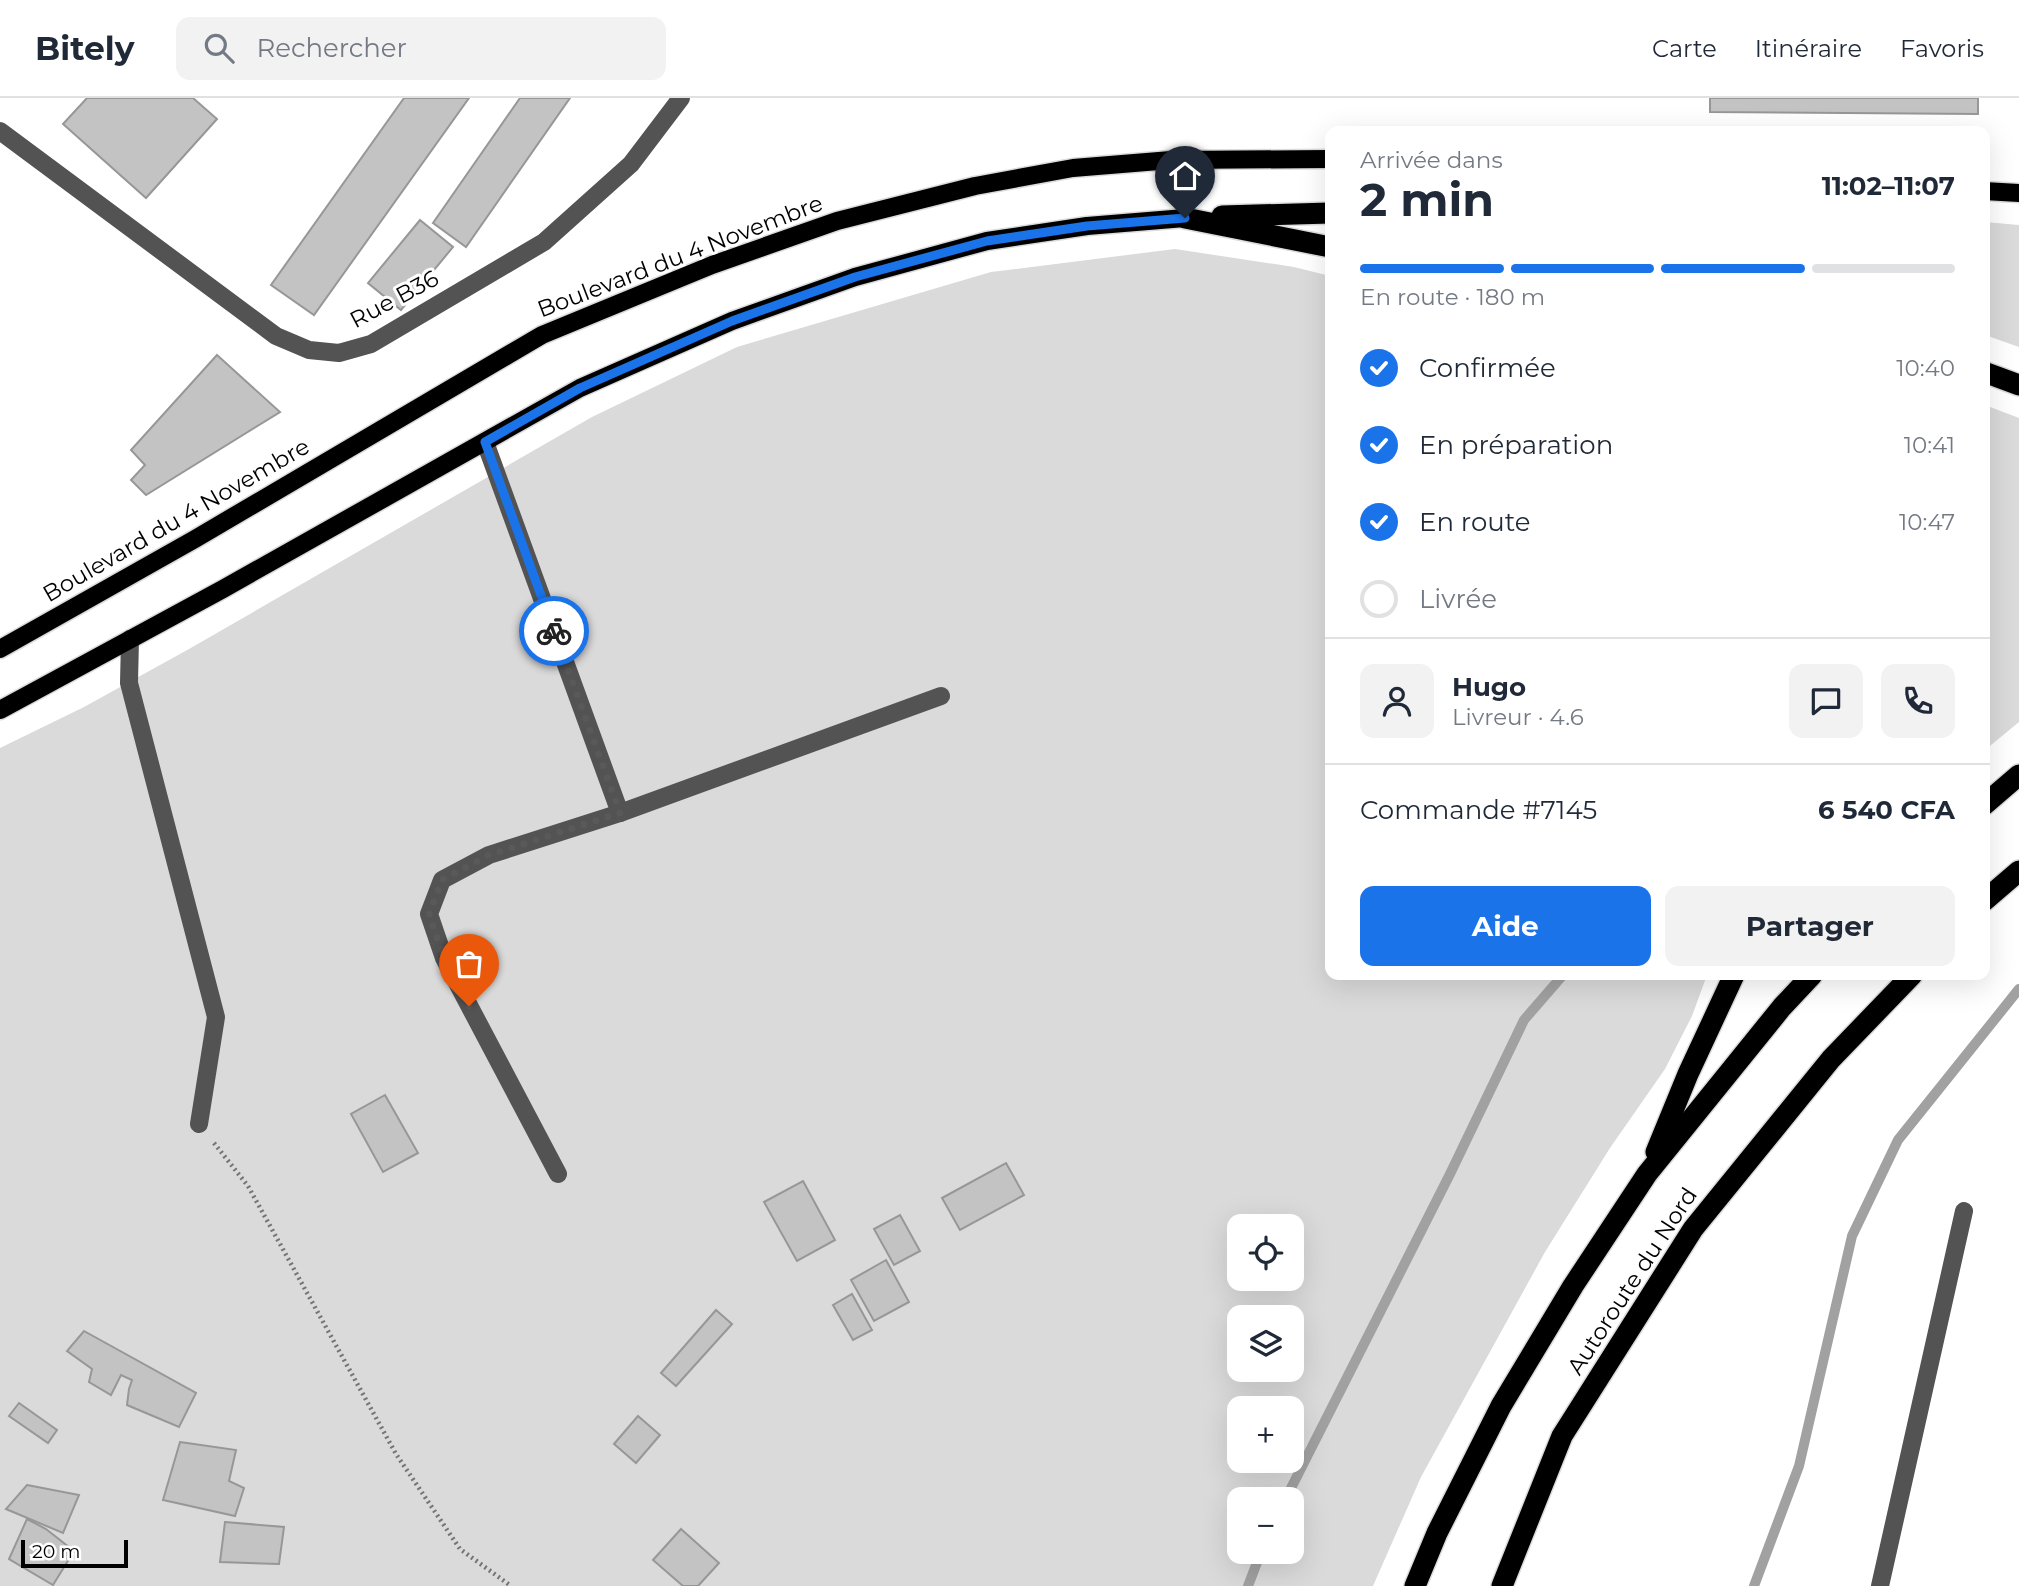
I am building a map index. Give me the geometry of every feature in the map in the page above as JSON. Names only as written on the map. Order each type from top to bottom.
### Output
[{"type":"highway","points":[[1185,218],[1325,213]]},
{"type":"highway","points":[[1185,218],[1325,246]]},
{"type":"highway","points":[[1990,374],[2019,385]]},
{"type":"highway","points":[[1990,800],[2019,775]]},
{"type":"highway","points":[[1990,896],[2019,871]]},
{"type":"highway","points":[[1647,1174],[1688,1074],[1732,980]]},
{"type":"highway","name":"Autoroute du Nord","points":[[1415,1586],[1437,1533],[1501,1406],[1573,1286],[1647,1174],[1782,1007],[1807,980]]},
{"type":"highway","name":"Autoroute du Nord","points":[[1502,1586],[1562,1436],[1693,1229],[1831,1059],[1907,980]]},
{"type":"main road","name":"Boulevard du 4 Novembre","points":[[0,649],[195,539],[542,335],[712,265],[837,221],[975,186],[1073,168],[1171,160],[1325,159]]},
{"type":"main road","points":[[1990,191],[2019,193]]},
{"type":"main road","points":[[0,710],[580,388],[732,321],[855,277],[987,241],[1087,226],[1185,218]]},
{"type":"street","name":"Rue B36","points":[[0,131],[276,336],[309,350],[339,353],[371,344],[544,242],[631,164],[681,98]]},
{"type":"street","points":[[485,442],[620,813]]},
{"type":"street","points":[[130,639],[129,683],[216,1017],[200,1124]]},
{"type":"street","points":[[558,1174],[444,958],[429,915],[442,880],[489,855],[620,813],[941,696]]},
{"type":"street","points":[[1880,1586],[1964,1210]]},
{"type":"path","points":[[200,1124],[248,1186],[403,1465],[460,1549],[511,1586]]},
{"type":"shaded area","points":[[1990,222],[2019,225],[2019,347],[1990,337]]},
{"type":"shaded area","points":[[1175,249],[1294,267],[1325,275],[1325,980],[1705,980],[1692,1016],[1665,1069],[1610,1148],[1545,1252],[1421,1477],[1373,1586],[0,1586],[0,748],[84,707],[189,649],[592,417],[737,347],[991,272]]},
{"type":"shaded area","points":[[1990,407],[2019,418],[2019,722],[1990,746]]},
{"type":"building","points":[[87,98],[193,98],[217,119],[146,198],[63,124]]},
{"type":"building","points":[[404,98],[469,98],[314,315],[271,285]]},
{"type":"building","points":[[520,98],[570,98],[466,247],[433,223]]},
{"type":"building","points":[[1710,98],[1978,98],[1978,114],[1710,112]]},
{"type":"building","points":[[420,220],[453,247],[401,310],[368,283]]},
{"type":"building","points":[[217,355],[280,412],[146,495],[131,480],[145,465],[131,450]]},
{"type":"building","points":[[385,1095],[418,1153],[383,1172],[351,1114]]},
{"type":"building","points":[[1006,1163],[1024,1195],[960,1230],[942,1198]]},
{"type":"building","points":[[803,1181],[835,1240],[797,1261],[764,1202]]},
{"type":"building","points":[[900,1215],[920,1251],[894,1265],[874,1229]]},
{"type":"building","points":[[886,1260],[909,1302],[874,1321],[851,1280]]},
{"type":"building","points":[[852,1294],[872,1330],[853,1340],[833,1305]]},
{"type":"building","points":[[716,1310],[732,1324],[676,1386],[661,1373]]},
{"type":"building","points":[[84,1331],[196,1393],[179,1427],[127,1405],[132,1380],[121,1375],[111,1395],[89,1382],[92,1369],[67,1351]]},
{"type":"building","points":[[19,1403],[57,1430],[48,1443],[9,1416]]},
{"type":"building","points":[[638,1416],[660,1435],[636,1463],[614,1444]]},
{"type":"building","points":[[180,1442],[236,1450],[229,1481],[244,1488],[235,1516],[163,1500]]},
{"type":"building","points":[[27,1485],[79,1495],[63,1533],[6,1509]]},
{"type":"building","points":[[27,1519],[46,1529],[74,1551],[53,1585],[9,1559]]},
{"type":"building","points":[[225,1522],[284,1527],[279,1564],[220,1562]]},
{"type":"building","points":[[681,1529],[719,1563],[698,1586],[683,1586],[653,1560]]},
{"type":"waterway","points":[[1292,1487],[1450,1174],[1524,1020],[1559,980]]},
{"type":"waterway","points":[[1754,1586],[1799,1466],[1852,1236],[1898,1140],[2019,989]]},
{"type":"waterway","points":[[1248,1586],[1256,1564]]},
{"type":"way so far","points":[[469,1006],[444,958],[429,915],[442,880],[489,855],[620,813],[554,631]]},
{"type":"route","points":[[554,631],[485,442],[580,388],[732,321],[855,277],[987,241],[1087,226],[1185,218]]}]
